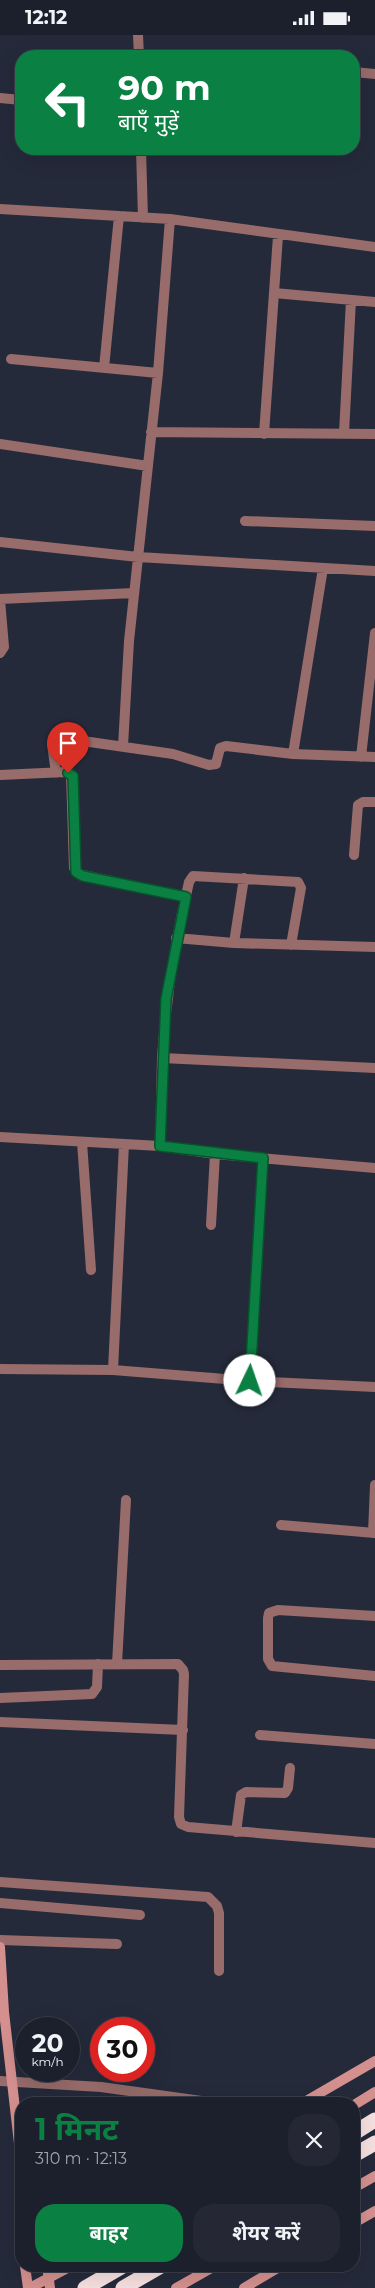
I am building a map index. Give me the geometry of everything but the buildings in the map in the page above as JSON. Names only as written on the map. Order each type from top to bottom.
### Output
[{"type":"highway","points":[[360,2129],[375,2120]]},
{"type":"highway","points":[[360,2152],[375,2143]]},
{"type":"highway","points":[[85,2288],[112,2272]]},
{"type":"highway","points":[[123,2288],[151,2272]]},
{"type":"street","points":[[138,35],[139,50]]},
{"type":"street","points":[[360,73],[375,74]]},
{"type":"street","points":[[0,98],[15,99]]},
{"type":"street","points":[[141,155],[143,218]]},
{"type":"street","points":[[0,209],[170,219],[278,236],[375,247]]},
{"type":"street","points":[[104,368],[119,216]]},
{"type":"street","points":[[123,746],[129,641],[158,373],[170,219]]},
{"type":"street","points":[[264,434],[278,236]]},
{"type":"street","points":[[274,293],[375,302]]},
{"type":"street","points":[[344,433],[351,300]]},
{"type":"street","points":[[11,359],[158,373]]},
{"type":"street","points":[[151,433],[375,434]]},
{"type":"street","points":[[0,444],[148,466]]},
{"type":"street","points":[[245,521],[375,526]]},
{"type":"street","points":[[0,542],[138,557],[375,571]]},
{"type":"street","points":[[293,754],[323,568]]},
{"type":"street","points":[[0,653],[4,647],[0,599],[134,593]]},
{"type":"street","points":[[362,757],[375,633]]},
{"type":"street","points":[[56,773],[52,744],[58,738],[173,753],[209,765],[216,764],[220,748],[222,747],[293,754],[375,757]]},
{"type":"street","points":[[0,775],[68,773],[73,776],[76,872],[83,876],[186,897]]},
{"type":"street","points":[[354,855],[358,805],[362,802],[375,802]]},
{"type":"street","points":[[160,1146],[162,1058],[166,999],[176,938],[189,883],[193,876],[294,881],[300,883],[301,888],[291,945]]},
{"type":"street","points":[[234,943],[244,878]]},
{"type":"street","points":[[176,938],[234,943],[375,947]]},
{"type":"street","points":[[162,1058],[375,1068]]},
{"type":"street","points":[[0,1137],[160,1146],[215,1154],[375,1168]]},
{"type":"street","points":[[82,1142],[91,1270]]},
{"type":"street","points":[[113,1369],[124,1144]]},
{"type":"street","points":[[211,1225],[215,1154]]},
{"type":"street","points":[[250,1381],[263,1158]]},
{"type":"street","points":[[0,1369],[113,1369],[250,1381],[375,1387]]},
{"type":"street","points":[[281,1525],[374,1533],[375,1485]]},
{"type":"street","points":[[117,1664],[126,1500]]},
{"type":"street","points":[[375,1615],[278,1610],[269,1613],[268,1618],[268,1659],[272,1666],[375,1676]]},
{"type":"street","points":[[0,1665],[172,1663],[181,1667],[184,1674],[179,1817],[181,1825],[236,1832],[375,1843]]},
{"type":"street","points":[[0,1698],[92,1695],[97,1687],[98,1664]]},
{"type":"street","points":[[0,1722],[183,1730]]},
{"type":"street","points":[[260,1735],[375,1744]]},
{"type":"street","points":[[236,1832],[241,1795],[246,1792],[285,1793],[288,1788],[290,1768]]},
{"type":"street","points":[[0,1882],[208,1897],[217,1906],[219,1913],[219,1971]]},
{"type":"street","points":[[0,1903],[140,1915]]},
{"type":"street","points":[[0,1939],[117,1944]]},
{"type":"street","points":[[0,1947],[2,2005],[15,2108]]},
{"type":"street","points":[[313,2097],[375,2061]]},
{"type":"street","points":[[0,2081],[101,2087],[173,2097]]},
{"type":"street","points":[[360,2102],[375,2093]]},
{"type":"street","points":[[360,2185],[375,2176]]},
{"type":"street","points":[[360,2220],[375,2211]]},
{"type":"street","points":[[26,2272],[29,2288],[50,2283],[64,2272]]},
{"type":"street","points":[[176,2288],[204,2272]]},
{"type":"street","points":[[244,2288],[271,2272]]},
{"type":"route","points":[[68,773],[73,776],[74,868],[76,872],[83,876],[186,897],[176,938],[166,999],[162,1058],[160,1146],[215,1154],[263,1158],[250,1381]]}]
